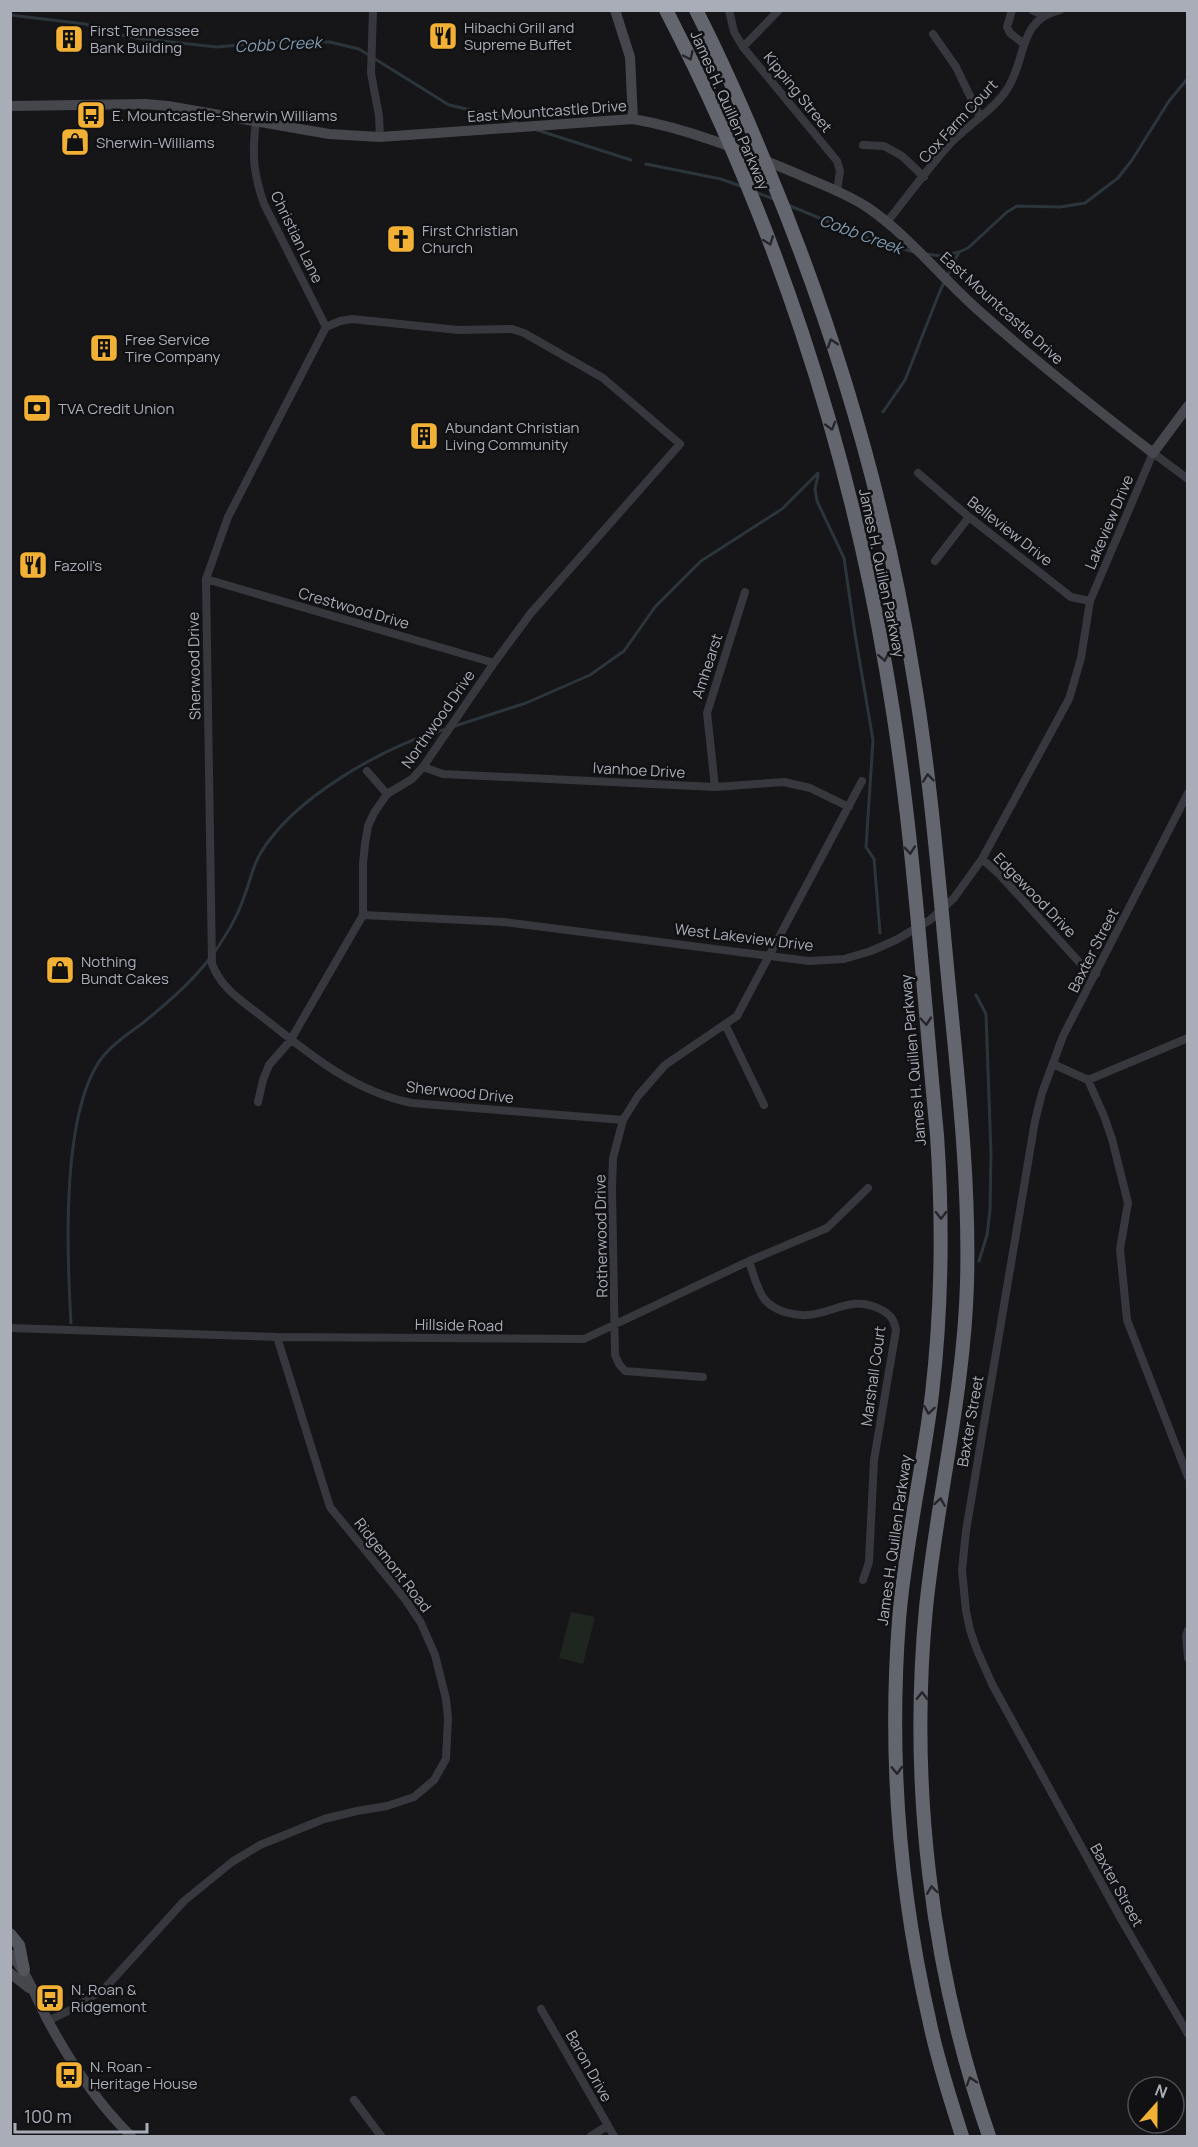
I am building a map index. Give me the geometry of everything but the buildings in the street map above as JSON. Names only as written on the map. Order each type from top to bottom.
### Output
[{"type":"highway","name":"James H. Quillen Parkway","points":[[666,10],[711,102],[748,187],[776,259],[821,392],[872,591],[893,713],[914,897],[937,1135],[942,1268],[932,1396],[908,1541],[899,1620],[896,1701],[897,1796],[917,1962],[929,2020],[962,2136]]},
{"type":"highway","name":"James H. Quillen Parkway","points":[[696,10],[781,199],[844,380],[883,523],[915,680],[925,749],[966,1185],[967,1286],[960,1382],[932,1553],[926,1614],[921,1737],[924,1808],[940,1945],[965,2059],[989,2136]]},
{"type":"main road","points":[[10,1934],[19,1945],[24,1970]]},
{"type":"street","points":[[373,10],[370,73],[379,116],[380,137]]},
{"type":"street","points":[[615,10],[630,57],[633,119]]},
{"type":"street","name":"Kipping Street","points":[[729,10],[734,32],[743,46],[837,161],[840,171],[837,191]]},
{"type":"street","points":[[743,46],[779,10]]},
{"type":"street","points":[[1012,10],[1007,27],[1010,33],[1024,44]]},
{"type":"street","points":[[1032,10],[1045,16]]},
{"type":"street","name":"Cox Farm Court","points":[[887,222],[948,147],[1003,96],[1011,84],[1024,44],[1036,22],[1060,10]]},
{"type":"street","points":[[933,34],[956,67],[980,117]]},
{"type":"street","name":"East Mountcastle Drive","points":[[10,106],[145,104],[189,108],[329,134],[380,137],[633,119],[695,133],[837,191],[865,206],[887,222],[1022,349],[1188,479]]},
{"type":"street","name":"Christian Lane","points":[[256,121],[253,159],[258,187],[264,204],[326,327]]},
{"type":"street","points":[[863,145],[884,146],[902,156],[924,177]]},
{"type":"street","name":"Northwood Drive","points":[[326,327],[352,319],[450,330],[512,329],[524,333],[603,378],[680,444],[531,613],[423,767],[412,779],[387,794],[374,813],[368,826],[363,863],[363,915]]},
{"type":"street","name":"Sherwood Drive","points":[[326,327],[228,517],[206,579],[212,964],[217,978],[228,990],[290,1041],[341,1075],[390,1098],[430,1105],[623,1120]]},
{"type":"street","points":[[1153,453],[1188,406]]},
{"type":"street","name":"Lakeview Drive","points":[[1090,601],[1153,453]]},
{"type":"street","name":"Belleview Drive","points":[[918,473],[969,517],[1071,597],[1090,601]]},
{"type":"street","points":[[935,561],[969,517]]},
{"type":"street","name":"Crestwood Drive","points":[[206,579],[494,663]]},
{"type":"street","name":"Amhearst","points":[[715,787],[707,713],[745,592]]},
{"type":"street","name":"West Lakeview Drive","points":[[363,915],[504,922],[767,957],[827,961],[871,951],[896,940],[930,920],[954,898],[982,859],[1069,699],[1081,658],[1090,601]]},
{"type":"street","name":"Ivanhoe Drive","points":[[423,767],[443,774],[715,787],[784,782],[810,788],[849,807]]},
{"type":"street","points":[[367,771],[387,794]]},
{"type":"street","name":"Rotherwood Drive","points":[[703,1377],[625,1371],[615,1355],[613,1158],[623,1120],[638,1096],[665,1065],[737,1016],[862,781]]},
{"type":"street","name":"Baxter Street","points":[[1188,793],[1063,1036],[1035,1121],[963,1550],[963,1591],[970,1630],[992,1684],[1121,1920],[1188,2034]]},
{"type":"street","name":"Edgewood Drive","points":[[982,859],[999,874],[1080,963],[1096,974]]},
{"type":"street","points":[[258,1102],[269,1065],[290,1041],[363,915]]},
{"type":"street","points":[[725,1024],[764,1105]]},
{"type":"street","points":[[1088,1080],[1188,1038]]},
{"type":"street","points":[[1053,1064],[1088,1080],[1112,1139],[1128,1203],[1120,1249],[1127,1320],[1188,1477]]},
{"type":"street","name":"Hillside Road","points":[[10,1328],[277,1336],[584,1339],[748,1261],[827,1228],[868,1188]]},
{"type":"street","name":"Marshall Court","points":[[748,1261],[764,1298],[774,1307],[786,1312],[811,1315],[841,1305],[868,1304],[891,1316],[895,1321],[896,1330],[874,1460],[868,1562],[863,1580]]},
{"type":"street","name":"Ridgemont Road","points":[[48,2021],[76,2007],[105,1988],[184,1901],[232,1862],[267,1842],[324,1819],[387,1806],[414,1797],[442,1771],[446,1760],[448,1718],[446,1699],[435,1655],[421,1623],[409,1604],[330,1507],[277,1336]]},
{"type":"street","points":[[1188,1630],[1186,1643],[1188,1658]]},
{"type":"street","points":[[10,1954],[24,1970],[48,2021],[88,2084],[131,2136]]},
{"type":"street","points":[[10,1973],[32,1990]]},
{"type":"street","name":"Baron Drive","points":[[541,2009],[614,2136]]},
{"type":"street","points":[[354,2100],[381,2136]]},
{"type":"street","points":[[591,2136],[607,2126]]},
{"type":"shaded area","points":[[571,1612],[595,1617],[583,1664],[559,1658]]},
{"type":"waterway","name":"Cobb Creek","points":[[10,15],[85,24],[115,34],[143,39],[217,47],[282,41],[330,42],[359,49],[449,105],[517,123]]},
{"type":"waterway","name":"Cobb Creek","points":[[926,254],[941,256],[968,248],[1007,212],[1017,206],[1060,207],[1085,203],[1118,178],[1169,101],[1188,78]]},
{"type":"waterway","name":"Cobb Creek","points":[[537,130],[631,160]]},
{"type":"waterway","name":"Cobb Creek","points":[[646,164],[721,179],[743,187]]},
{"type":"waterway","name":"Cobb Creek","points":[[755,192],[774,199]]},
{"type":"waterway","name":"Cobb Creek","points":[[788,205],[870,239],[914,252]]},
{"type":"waterway","points":[[883,412],[905,380],[940,291],[959,252]]},
{"type":"waterway","points":[[452,727],[526,703],[590,675],[624,651],[655,607],[701,561],[782,509],[818,473]]},
{"type":"waterway","points":[[818,475],[815,489],[817,501],[844,558],[873,740],[866,847],[874,859],[880,933]]},
{"type":"waterway","points":[[214,953],[238,912],[260,854],[275,833],[294,813],[317,794],[369,761],[395,748],[446,729]]},
{"type":"waterway","points":[[71,1323],[68,1222],[73,1144],[80,1109],[90,1078],[109,1049],[170,1000],[210,958]]},
{"type":"waterway","points":[[976,995],[986,1014],[991,1154],[990,1210],[987,1235],[979,1261]]},
{"type":"place","name":"Hibachi Grill and Supreme Buffet","points":[[443,36]]},
{"type":"place","name":"First Tennessee Bank Building","points":[[69,39]]},
{"type":"place","name":"E. Mountcastle-Sherwin Williams","points":[[91,115]]},
{"type":"place","name":"Sherwin-Williams","points":[[75,142]]},
{"type":"place","name":"First Christian Church","points":[[401,239]]},
{"type":"place","name":"Free Service Tire Company","points":[[104,348]]},
{"type":"place","name":"TVA Credit Union","points":[[37,408]]},
{"type":"place","name":"Abundant Christian Living Community","points":[[424,436]]},
{"type":"place","name":"Fazoli's","points":[[33,565]]},
{"type":"place","name":"Nothing Bundt Cakes","points":[[60,970]]},
{"type":"place","name":"N. Roan & Ridgemont","points":[[50,1998]]},
{"type":"place","name":"N. Roan - Heritage House","points":[[69,2075]]}]
